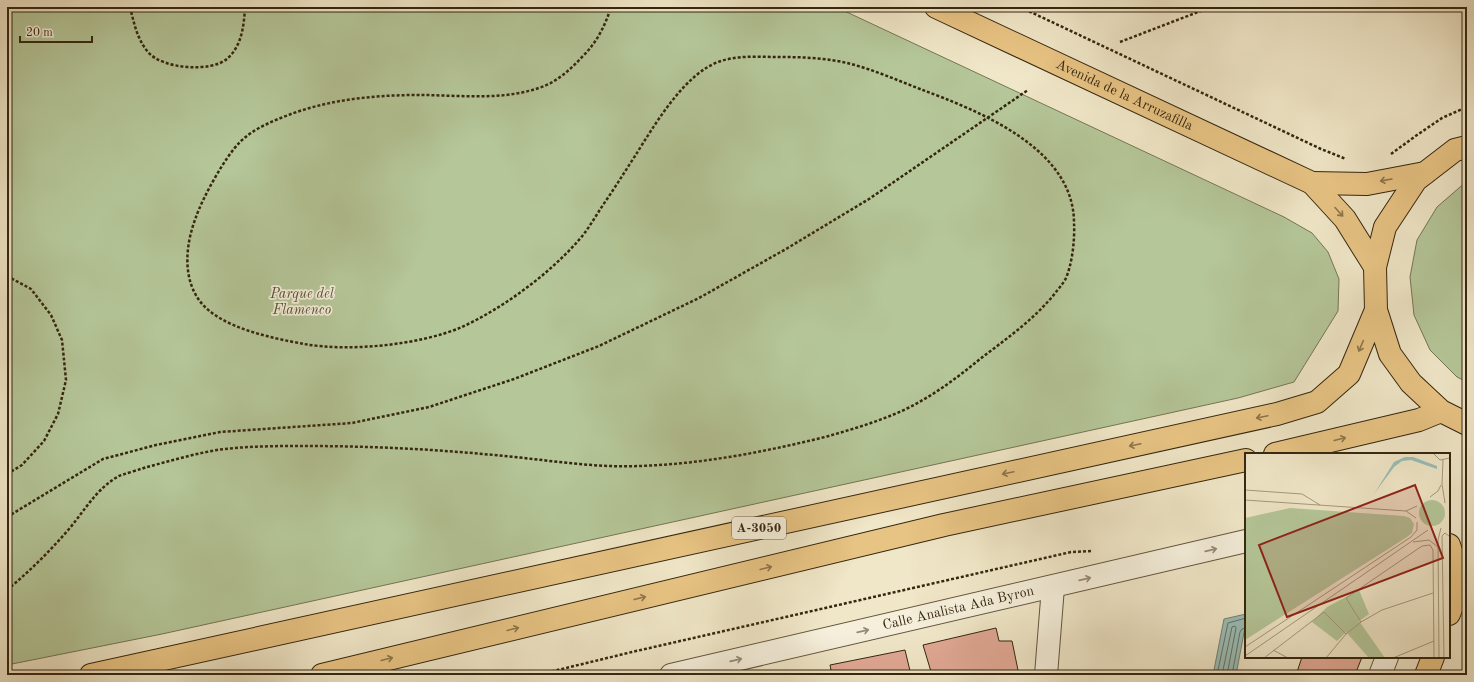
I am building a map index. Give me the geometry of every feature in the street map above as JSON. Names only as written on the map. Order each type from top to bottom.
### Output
[{"type":"main road","name":"Avenida de la Arruzafilla","points":[[936,7],[1312,183],[1344,219],[1375,267]]},
{"type":"main road","points":[[1467,147],[1455,150],[1416,180],[1385,227],[1375,267],[1376,310],[1390,354],[1411,383],[1441,411],[1467,424]]},
{"type":"main road","name":"Avenida de la Arruzafilla","points":[[1312,183],[1367,184],[1425,174]]},
{"type":"main road","name":"A-3050","points":[[91,675],[1277,414],[1317,402],[1349,374],[1376,310]]},
{"type":"main road","points":[[1279,453],[1419,420],[1441,411]]},
{"type":"main road","points":[[322,675],[944,524],[1245,460]]},
{"type":"main road","points":[[1450,547],[1464,574],[1450,611]]},
{"type":"main road","points":[[1426,675],[1433,658]]},
{"type":"street","name":"Calle Analista Ada Byron","points":[[671,675],[1245,541]]},
{"type":"street","points":[[1046,675],[1053,587]]},
{"type":"street","points":[[1380,675],[1387,658]]},
{"type":"path","points":[[130,7],[138,36],[148,53],[166,64],[191,68],[214,65],[227,59],[236,47],[243,29],[245,7]]},
{"type":"path","points":[[7,590],[23,577],[54,546],[80,517],[96,494],[120,476],[175,459],[221,450],[290,446],[352,446],[431,450],[574,463],[635,466],[705,461],[786,447],[860,427],[910,407],[954,380],[1046,305],[1065,280],[1074,245],[1074,210],[1062,180],[1046,160],[1018,134],[988,117],[928,92],[849,63],[805,57],[750,56],[722,60],[702,70],[662,112],[582,238],[546,273],[512,299],[458,328],[410,342],[362,347],[318,347],[270,338],[228,322],[207,310],[193,293],[187,270],[188,243],[197,212],[221,168],[241,140],[267,123],[307,108],[354,98],[417,95],[481,97],[520,93],[551,83],[570,70],[593,46],[610,15],[611,7]]},
{"type":"path","points":[[1020,7],[1321,149],[1351,160]]},
{"type":"path","points":[[1120,42],[1212,7]]},
{"type":"path","points":[[7,517],[103,459],[156,445],[220,432],[352,423],[429,407],[514,379],[599,346],[699,298],[870,199],[1028,90]]},
{"type":"path","points":[[1388,156],[1442,118],[1467,108]]},
{"type":"path","points":[[7,276],[31,289],[51,315],[62,340],[66,380],[58,414],[44,441],[22,465],[7,474]]},
{"type":"path","points":[[538,675],[632,652],[1071,552],[1094,551]]},
{"type":"green space","name":"Parque del Flamenco","points":[[7,7],[836,7],[1284,217],[1312,233],[1328,252],[1339,279],[1338,311],[1294,382],[1238,398],[162,634],[7,665]]},
{"type":"green space","points":[[1467,181],[1467,382],[1457,377],[1430,350],[1414,315],[1410,277],[1417,240],[1437,207]]},
{"type":"water","points":[[1245,614],[1245,627],[1236,675],[1213,675],[1224,619]]},
{"type":"building","points":[[996,628],[999,641],[1012,641],[1019,675],[932,675],[923,645]]},
{"type":"building","points":[[905,650],[911,675],[832,675],[830,665]]},
{"type":"building","points":[[1302,658],[1362,658],[1355,675],[1296,675]]}]
